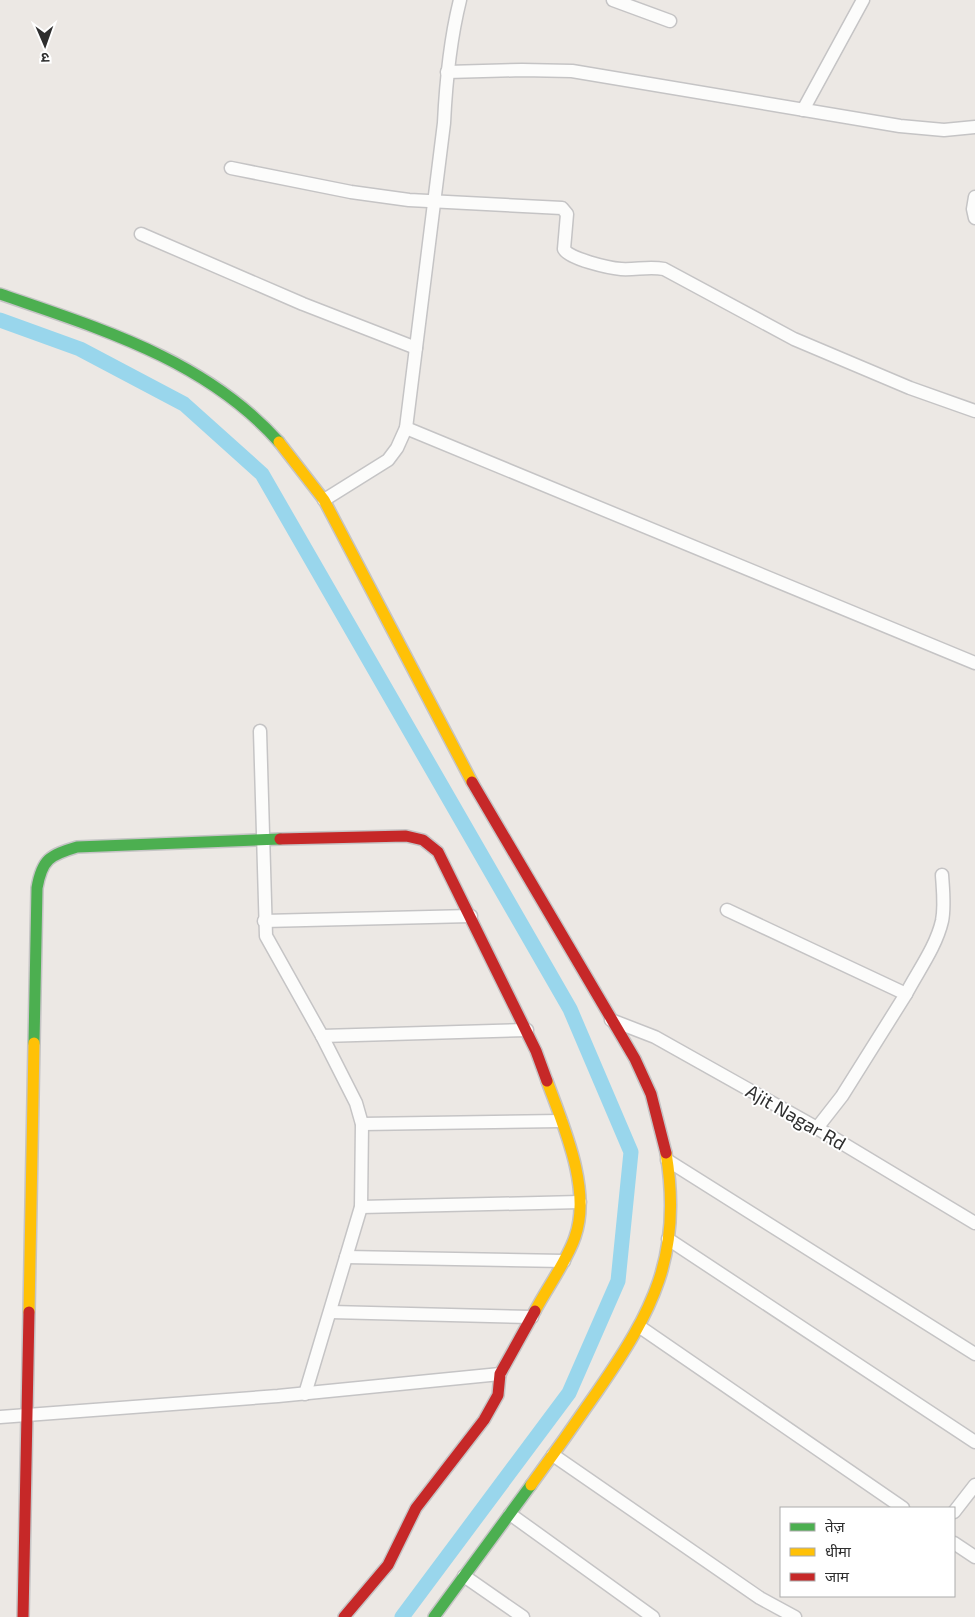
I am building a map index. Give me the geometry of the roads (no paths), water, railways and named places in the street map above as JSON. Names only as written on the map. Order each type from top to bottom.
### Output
[{"type":"street","points":[[324,500],[388,460],[397,448],[406,428],[435,202],[444,123],[447,72],[460,0]]},
{"type":"street","points":[[613,0],[670,21]]},
{"type":"street","points":[[803,110],[863,0]]},
{"type":"street","points":[[447,72],[572,71],[900,126],[944,130],[974,129]]},
{"type":"street","points":[[231,168],[351,192],[435,202],[562,208],[567,214],[564,249],[570,255],[612,268],[654,267],[664,269],[794,339],[910,388],[975,411]]},
{"type":"street","points":[[975,196],[973,209],[975,218]]},
{"type":"street","points":[[141,234],[303,304],[416,348]]},
{"type":"street","points":[[0,294],[111,334],[169,358],[233,398],[264,426],[324,500],[442,727],[511,851],[643,1075],[652,1097],[667,1160],[670,1193],[668,1239],[661,1279],[640,1327],[553,1455],[434,1617]]},
{"type":"street","points":[[406,428],[975,663]]},
{"type":"street","points":[[260,731],[264,921],[266,936],[322,1036],[356,1103],[362,1124],[361,1207],[305,1394]]},
{"type":"street","points":[[23,1617],[26,1414],[36,1050],[37,896],[42,862],[50,856],[77,847],[262,839],[406,836],[423,840],[438,852],[527,1030],[576,1166],[580,1219],[575,1238],[564,1261],[500,1374],[498,1395],[484,1420],[416,1508],[388,1565],[344,1617]]},
{"type":"street","points":[[817,1128],[847,1089],[906,994],[932,946],[942,921],[944,906],[942,875]]},
{"type":"street","points":[[727,910],[906,994]]},
{"type":"street","points":[[264,921],[471,916]]},
{"type":"street","name":"Ajit Nagar Rd","points":[[611,1020],[655,1037],[817,1128],[975,1223]]},
{"type":"street","points":[[322,1036],[527,1030]]},
{"type":"street","points":[[362,1124],[561,1121]]},
{"type":"street","points":[[667,1160],[975,1354]]},
{"type":"street","points":[[361,1207],[580,1202]]},
{"type":"street","points":[[668,1239],[975,1442]]},
{"type":"street","points":[[346,1257],[564,1261]]},
{"type":"street","points":[[331,1312],[532,1317]]},
{"type":"street","points":[[640,1327],[902,1507]]},
{"type":"street","points":[[0,1417],[305,1394],[500,1374]]},
{"type":"street","points":[[553,1455],[760,1598],[795,1617]]},
{"type":"street","points":[[955,1511],[975,1485]]},
{"type":"street","points":[[510,1514],[653,1617]]},
{"type":"street","points":[[955,1544],[975,1557]]},
{"type":"street","points":[[464,1576],[523,1617]]},
{"type":"waterway","points":[[0,320],[80,349],[184,404],[262,474],[570,1009],[631,1152],[618,1281],[569,1393],[402,1617]]}]
